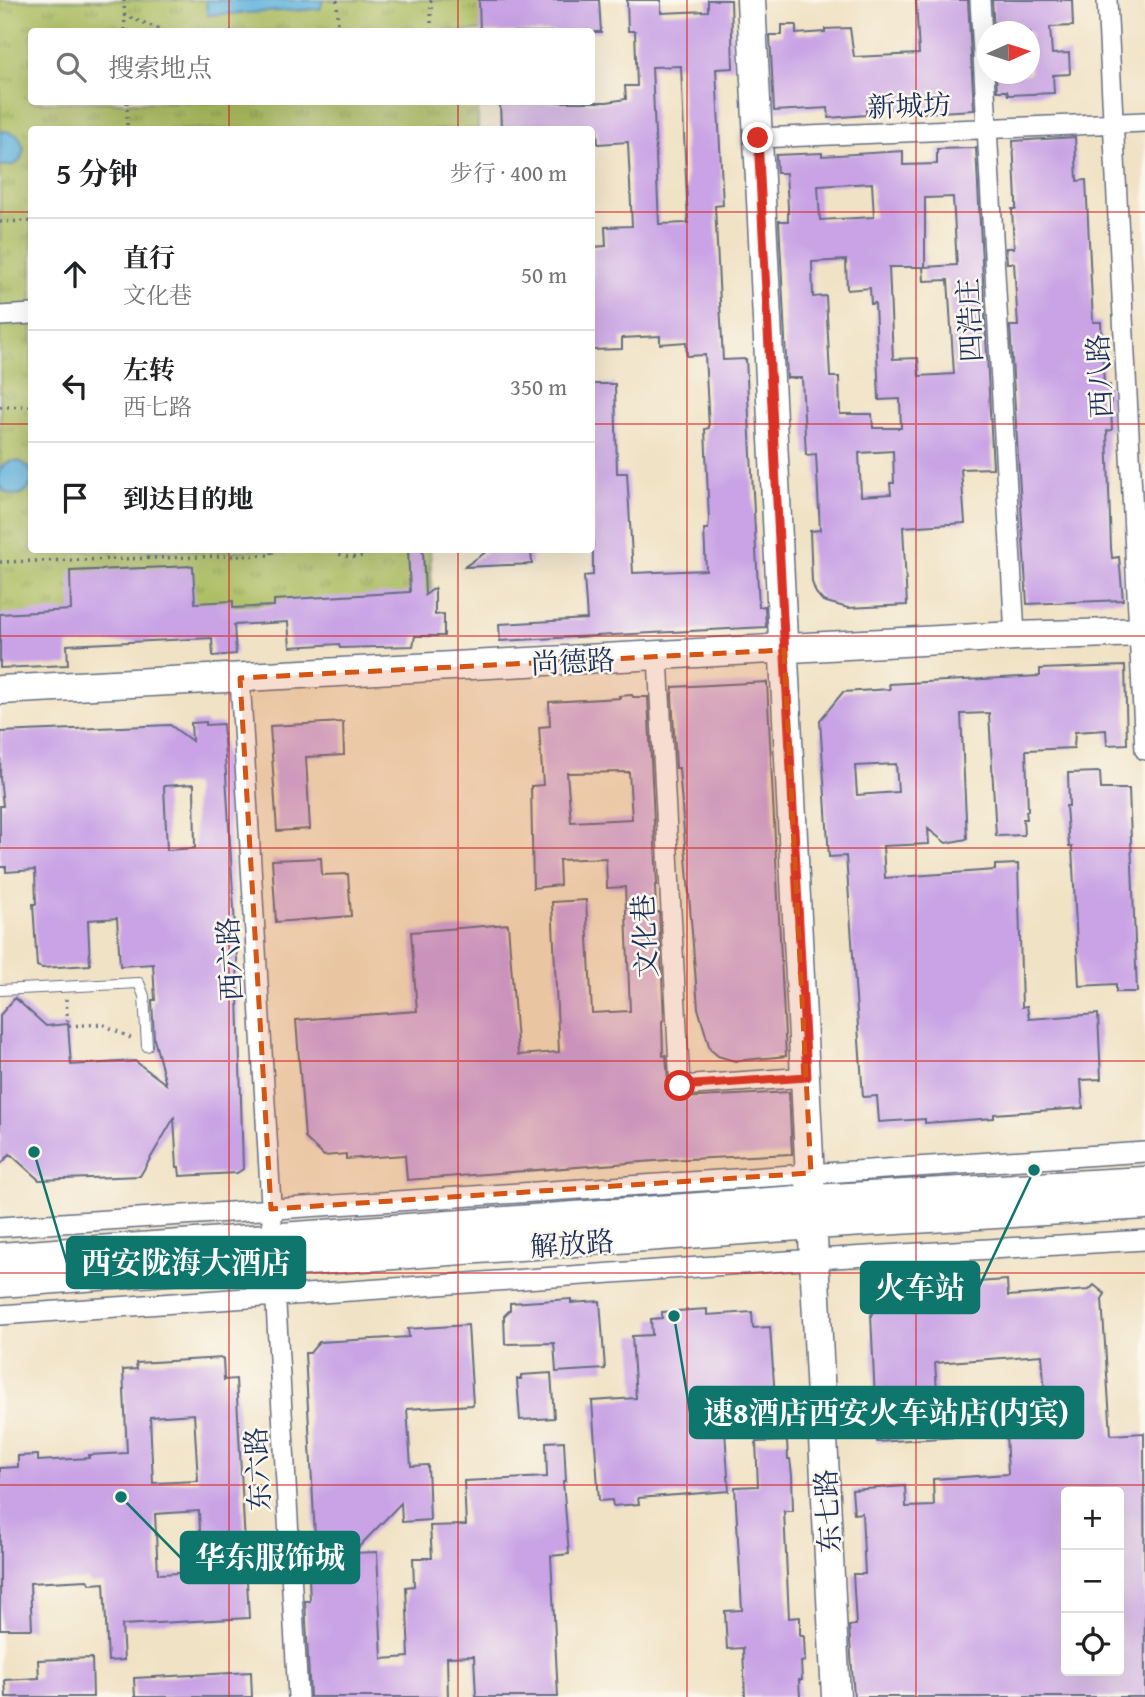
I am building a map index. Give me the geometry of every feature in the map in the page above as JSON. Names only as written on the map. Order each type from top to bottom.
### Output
[{"type":"street","name":"东七路","points":[[751,0],[836,1697]]},
{"type":"street","name":"四浩庄","points":[[980,0],[1015,636]]},
{"type":"street","name":"西八路","points":[[1107,0],[1143,632],[1145,750]]},
{"type":"street","name":"新城坊","points":[[758,138],[1145,122]]},
{"type":"street","points":[[0,316],[28,314]]},
{"type":"street","name":"尚德路","points":[[0,690],[1015,636],[1143,632]]},
{"type":"street","name":"文化巷","points":[[658,657],[680,1086],[807,1077]]},
{"type":"street","name":"西六路","points":[[240,678],[273,1251]]},
{"type":"street","points":[[0,1227],[271,1209],[812,1199],[1145,1152]]},
{"type":"street","name":"解放路","points":[[0,1283],[273,1251],[812,1199],[1145,1181]]},
{"type":"street","name":"解放路","points":[[812,1199],[1145,1205]]},
{"type":"street","points":[[0,1315],[816,1259],[1145,1240]]},
{"type":"street","name":"解放路","points":[[0,1257],[273,1251]]},
{"type":"street","name":"东六路","points":[[273,1251],[298,1697]]},
{"type":"lane","points":[[0,990],[139,983],[144,996],[147,1046]]},
{"type":"path","points":[[124,0],[125,28]]},
{"type":"path","points":[[337,0],[338,28]]},
{"type":"path","points":[[431,0],[431,28]]},
{"type":"path","points":[[124,15],[157,28]]},
{"type":"path","points":[[127,105],[127,126]]},
{"type":"path","points":[[0,222],[28,221]]},
{"type":"path","points":[[0,407],[28,406]]},
{"type":"path","points":[[0,562],[272,553]]},
{"type":"path","points":[[336,553],[361,558],[369,553]]},
{"type":"path","points":[[65,987],[68,1026],[102,1024],[147,1046]]},
{"type":"highlighted area","points":[[784,650],[811,1173],[271,1209],[240,678]]},
{"type":"green space","points":[[0,0],[541,0],[542,28],[28,28],[28,105],[545,105],[478,108],[478,126],[28,126],[28,553],[430,553],[432,595],[0,618]]},
{"type":"water","points":[[206,0],[323,0],[320,9],[207,15]]},
{"type":"water","points":[[0,132],[18,135],[24,148],[20,161],[14,165],[0,166]]},
{"type":"water","points":[[15,461],[27,466],[27,490],[15,495],[3,490],[-1,485],[-1,471],[3,466]]},
{"type":"building","points":[[479,0],[599,0],[601,32],[595,32],[595,28],[480,28]]},
{"type":"building","points":[[627,0],[661,0],[661,13],[708,11],[708,0],[731,0],[733,68],[716,69],[723,205],[715,206],[723,360],[746,359],[759,607],[765,606],[766,627],[500,641],[499,624],[587,619],[584,576],[593,575],[593,553],[595,553],[595,384],[615,384],[617,473],[627,473],[633,573],[706,570],[704,529],[708,529],[709,520],[705,429],[709,428],[705,355],[687,356],[686,342],[660,344],[660,336],[622,338],[622,349],[595,350],[595,247],[606,246],[605,227],[632,226],[628,142],[598,144],[595,126],[501,126],[500,105],[595,105],[595,102],[626,99],[625,86],[637,86],[635,31],[628,31]],"holes":[[[681,66],[688,223],[659,224],[652,67]]]},
{"type":"building","points":[[916,0],[968,0],[974,110],[922,113],[922,107],[866,110],[866,115],[829,118],[828,108],[774,111],[770,35],[782,35],[782,25],[796,25],[796,34],[850,28],[854,57],[919,54]]},
{"type":"building","points":[[992,0],[1072,0],[1073,26],[1050,27],[1052,54],[1069,53],[1070,74],[1053,75],[1054,93],[1008,95],[1007,91],[997,91],[997,84],[1040,84],[1040,21],[993,21]]},
{"type":"building","points":[[1075,137],[1077,181],[1086,180],[1093,322],[1101,322],[1104,385],[1110,385],[1112,430],[1107,431],[1111,548],[1112,558],[1119,557],[1123,600],[1027,604],[1010,326],[1018,326],[1014,263],[1007,263],[1006,248],[1014,248],[1012,209],[1016,209],[1016,200],[1013,141]]},
{"type":"building","points":[[976,148],[993,468],[961,469],[965,523],[903,527],[907,605],[848,608],[823,601],[812,582],[810,531],[820,530],[816,454],[806,455],[802,378],[787,378],[779,221],[788,221],[788,207],[786,173],[777,173],[776,155],[822,153],[822,156],[903,151],[903,165],[937,164],[937,149]],"holes":[[[872,183],[874,217],[820,220],[818,186]],[[953,197],[957,265],[925,267],[925,198]],[[846,260],[847,290],[870,288],[871,304],[875,303],[879,400],[900,399],[901,428],[873,428],[872,414],[840,414],[839,377],[830,377],[826,296],[813,297],[812,262]],[[889,267],[923,267],[924,281],[948,280],[954,374],[919,376],[918,358],[893,359]],[[893,451],[894,483],[890,483],[891,494],[861,496],[859,453]]]},
{"type":"building","points":[[408,553],[423,553],[425,595],[435,588],[435,615],[444,614],[444,636],[415,636],[413,646],[340,648],[339,644],[290,647],[288,622],[234,625],[236,654],[213,656],[212,638],[67,645],[68,665],[0,668],[0,614],[71,610],[70,571],[193,566],[195,603],[233,601],[233,608],[274,606],[274,600],[410,592]]},
{"type":"building","points":[[485,553],[531,553],[532,564],[464,567]]},
{"type":"building","points":[[1125,666],[1127,744],[1107,745],[1106,730],[1075,732],[1074,748],[1026,750],[1028,811],[1027,819],[1023,819],[1024,835],[996,836],[989,713],[961,714],[967,839],[946,843],[928,829],[929,844],[883,846],[885,878],[995,870],[995,865],[1018,864],[1022,1007],[1027,1006],[1029,1019],[1098,1014],[1101,1079],[1081,1080],[1083,1108],[994,1114],[994,1118],[925,1123],[925,1119],[879,1122],[877,1096],[863,1097],[846,856],[829,857],[820,720],[843,692],[890,689],[889,684],[1040,676],[1040,669]],"holes":[[[896,764],[898,792],[857,795],[855,766]]]},
{"type":"building","points":[[767,682],[786,1056],[735,1061],[718,1056],[710,1049],[698,1008],[672,695],[673,687]]},
{"type":"building","points":[[619,696],[648,697],[656,912],[659,912],[664,1020],[663,1056],[666,1055],[669,1092],[673,1098],[681,1098],[789,1092],[792,1154],[668,1160],[407,1180],[405,1155],[346,1159],[346,1154],[324,1156],[305,1138],[296,1020],[417,1011],[411,932],[508,924],[518,1055],[559,1052],[552,902],[586,900],[592,1013],[630,1011],[625,887],[607,888],[606,858],[559,860],[560,885],[533,888],[531,786],[543,785],[539,727],[550,726],[549,702],[620,698]],"holes":[[[629,772],[632,819],[571,822],[567,773]]]},
{"type":"building","points":[[343,722],[344,755],[306,757],[310,829],[277,831],[270,726]]},
{"type":"building","points":[[191,723],[223,724],[237,960],[243,1169],[237,1173],[180,1176],[174,1118],[140,1176],[39,1180],[10,1154],[0,1165],[0,1015],[15,998],[46,1026],[68,1024],[71,1065],[135,1061],[166,1084],[154,1039],[153,964],[120,966],[117,918],[88,920],[90,965],[37,966],[33,904],[36,904],[35,870],[6,872],[6,867],[0,867],[0,806],[3,806],[0,777],[1,732],[170,725],[192,741]],"holes":[[[194,784],[195,848],[167,850],[164,786]]]},
{"type":"building","points":[[1100,772],[1101,789],[1129,789],[1137,992],[1116,992],[1116,984],[1079,986],[1072,847],[1069,847],[1066,806],[1069,806],[1068,773]]},
{"type":"building","points":[[321,858],[322,875],[348,874],[351,916],[276,922],[272,860]]},
{"type":"building","points":[[1007,1280],[1008,1296],[1089,1290],[1094,1285],[1105,1294],[1102,1299],[1111,1435],[1144,1433],[1145,1697],[854,1697],[849,1626],[856,1625],[853,1574],[865,1574],[862,1513],[854,1514],[852,1490],[905,1486],[906,1507],[934,1506],[933,1479],[1008,1474],[1006,1434],[877,1442],[871,1315],[880,1305],[962,1298],[961,1283]],"holes":[[[1042,1355],[1045,1396],[938,1404],[935,1363]]]},
{"type":"building","points":[[571,1299],[571,1303],[600,1301],[605,1369],[556,1372],[554,1343],[505,1344],[504,1316],[510,1310],[510,1303]]},
{"type":"building","points":[[707,1309],[707,1315],[752,1312],[753,1328],[770,1327],[776,1412],[724,1415],[729,1491],[638,1498],[639,1504],[613,1506],[612,1500],[599,1501],[592,1401],[636,1398],[632,1336],[652,1335],[651,1319],[662,1318],[662,1312]]},
{"type":"building","points":[[468,1325],[473,1405],[407,1409],[411,1466],[428,1465],[430,1520],[402,1522],[401,1503],[353,1553],[377,1552],[382,1659],[409,1657],[406,1587],[414,1586],[413,1558],[432,1558],[430,1526],[466,1525],[464,1481],[547,1477],[546,1442],[564,1441],[566,1481],[563,1481],[569,1554],[551,1556],[558,1697],[476,1697],[474,1656],[447,1657],[448,1697],[310,1697],[305,1601],[310,1601],[308,1555],[316,1555],[305,1353],[310,1353],[319,1342],[409,1337],[408,1329]]},
{"type":"building","points":[[223,1358],[224,1380],[236,1379],[249,1618],[122,1625],[124,1660],[108,1661],[104,1583],[91,1584],[87,1580],[30,1583],[32,1629],[0,1629],[0,1468],[18,1467],[18,1456],[38,1455],[38,1461],[127,1453],[123,1370],[137,1369],[136,1363]],"holes":[[[194,1414],[198,1481],[153,1483],[150,1417]],[[199,1511],[202,1572],[158,1574],[155,1514]]]},
{"type":"building","points":[[551,1373],[554,1418],[520,1420],[517,1379],[521,1379],[521,1375]]},
{"type":"building","points":[[787,1441],[793,1511],[784,1511],[789,1618],[800,1617],[800,1636],[804,1636],[805,1661],[801,1662],[800,1697],[745,1697],[743,1648],[727,1649],[725,1611],[742,1610],[735,1487],[758,1486],[756,1442]]},
{"type":"building","points":[[92,1658],[93,1697],[6,1697],[5,1680],[39,1678],[38,1660]]},
{"type":"building","points":[[251,1672],[252,1697],[135,1697],[134,1678]]},
{"type":"place","name":"西安陇海大酒店","points":[[34,1152]]},
{"type":"place","name":"火车站","points":[[1034,1170]]},
{"type":"place","name":"速8酒店西安火车站店(内宾)","points":[[674,1316]]},
{"type":"place","name":"华东服饰城","points":[[121,1497]]},
{"type":"route","points":[[680,1086],[807,1077],[758,138]]}]
